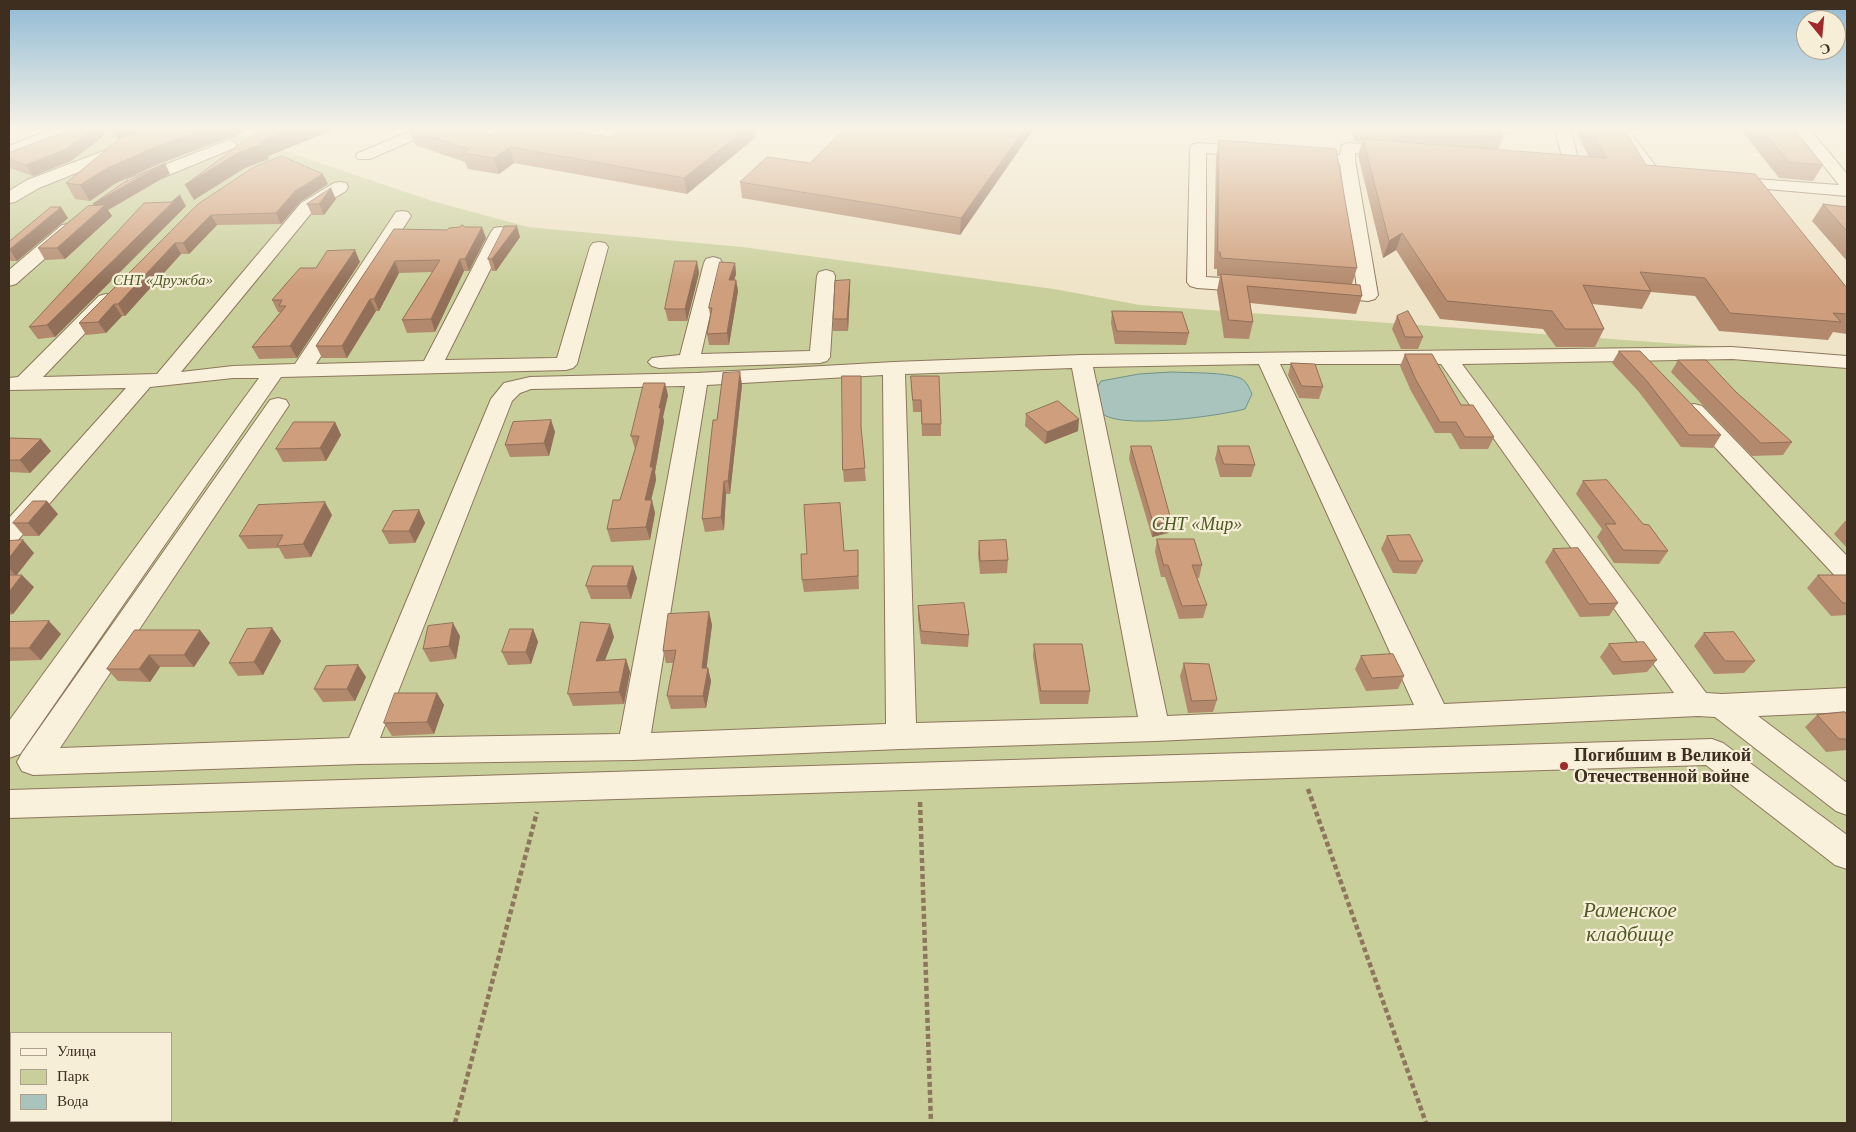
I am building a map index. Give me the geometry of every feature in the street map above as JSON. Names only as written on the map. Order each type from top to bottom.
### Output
[{"type":"street","points":[[9,198],[44,180]]},
{"type":"street","points":[[118,191],[141,180]]},
{"type":"street","points":[[1198,180],[1197,282],[1273,288]]},
{"type":"street","points":[[1311,290],[1368,295],[1350,180]]},
{"type":"street","points":[[1713,180],[1847,191]]},
{"type":"street","points":[[1751,183],[1763,198]]},
{"type":"street","points":[[9,534],[153,381],[307,207],[340,187]]},
{"type":"street","points":[[301,371],[402,216]]},
{"type":"street","points":[[9,280],[79,220]]},
{"type":"street","points":[[431,368],[500,232]]},
{"type":"street","points":[[566,364],[599,247]]},
{"type":"street","points":[[633,748],[693,370],[713,263]]},
{"type":"street","points":[[359,751],[502,398],[512,388],[530,383],[693,370],[820,357],[826,276]]},
{"type":"street","points":[[14,385],[120,286]]},
{"type":"street","points":[[14,385],[153,381],[233,372],[566,364],[693,370],[894,368],[1081,361],[1732,353],[1844,364]]},
{"type":"street","points":[[1640,354],[1661,376]]},
{"type":"street","points":[[1267,358],[1435,717]]},
{"type":"street","points":[[1447,358],[1710,705],[1847,801]]},
{"type":"street","points":[[1081,361],[1155,729]]},
{"type":"street","points":[[894,368],[901,736]]},
{"type":"street","points":[[9,746],[274,372]]},
{"type":"street","points":[[1682,398],[1847,572]]},
{"type":"street","points":[[278,405],[33,762],[359,751],[633,748],[901,736],[1155,729],[1847,700]]},
{"type":"street","points":[[9,804],[1712,752],[1847,854]]},
{"type":"path","points":[[1300,764],[1426,1123]]},
{"type":"path","points":[[920,776],[932,1123]]},
{"type":"path","points":[[455,1123],[544,787]]},
{"type":"green space","points":[[9,180],[370,180],[432,201],[528,227],[742,247],[1054,289],[1140,305],[1847,356],[1847,1123],[9,1123]]},
{"type":"water","points":[[1172,372],[1233,376],[1244,381],[1252,394],[1245,409],[1175,420],[1134,421],[1118,419],[1106,416],[1095,405],[1095,391],[1101,381],[1139,374]]},
{"type":"building","points":[[70,180],[88,180],[80,185],[66,183]]},
{"type":"building","points":[[135,180],[93,204],[123,183]]},
{"type":"building","points":[[235,180],[313,180],[295,191],[276,213],[211,215],[183,243],[175,243],[118,304],[114,304],[98,322],[79,323],[198,204]]},
{"type":"building","points":[[742,180],[988,180],[961,218],[740,182]]},
{"type":"building","points":[[1219,180],[1341,180],[1357,268],[1221,258],[1220,252],[1218,252]]},
{"type":"building","points":[[1373,180],[1760,180],[1847,288],[1847,314],[1833,313],[1841,322],[1730,313],[1705,278],[1640,272],[1651,291],[1583,285],[1604,329],[1565,329],[1552,311],[1447,301],[1402,233],[1389,241]]},
{"type":"building","points":[[331,188],[319,204],[307,204]]},
{"type":"building","points":[[180,195],[47,325],[29,327],[144,203],[171,202]]},
{"type":"building","points":[[1823,204],[1847,207],[1847,231]]},
{"type":"building","points":[[105,205],[57,248],[38,248],[88,206]]},
{"type":"building","points":[[51,207],[61,207],[9,250],[9,242]]},
{"type":"building","points":[[462,225],[465,227],[482,227],[465,259],[460,259],[431,319],[402,320],[440,260],[395,261],[374,299],[370,299],[342,346],[316,346],[394,229],[447,230]]},
{"type":"building","points":[[505,226],[517,226],[492,259],[488,259]]},
{"type":"building","points":[[355,250],[290,346],[252,347],[286,306],[279,306],[282,300],[272,300],[300,268],[316,268],[327,251]]},
{"type":"building","points":[[675,261],[697,261],[685,309],[665,309]]},
{"type":"building","points":[[720,262],[735,263],[729,280],[736,280],[727,333],[707,334],[712,308],[709,308]]},
{"type":"building","points":[[1221,274],[1360,285],[1362,296],[1247,286],[1253,322],[1229,320]]},
{"type":"building","points":[[850,280],[847,319],[833,319],[835,281]]},
{"type":"building","points":[[1112,311],[1182,312],[1189,333],[1117,331]]},
{"type":"building","points":[[1408,311],[1423,337],[1405,337],[1397,316]]},
{"type":"building","points":[[1619,351],[1640,351],[1721,435],[1689,435],[1646,380]]},
{"type":"building","points":[[1405,354],[1432,354],[1461,405],[1473,405],[1494,437],[1465,437],[1456,422],[1440,422],[1416,380]]},
{"type":"building","points":[[1678,360],[1706,360],[1736,392],[1792,442],[1761,443]]},
{"type":"building","points":[[1291,363],[1315,364],[1323,387],[1302,386]]},
{"type":"building","points":[[740,372],[728,481],[724,481],[721,517],[702,519],[713,420],[717,420],[723,373]]},
{"type":"building","points":[[842,376],[861,376],[861,427],[865,468],[843,470]]},
{"type":"building","points":[[911,376],[939,376],[941,424],[922,424],[921,400],[913,400]]},
{"type":"building","points":[[644,383],[665,383],[659,408],[661,408],[650,467],[653,467],[645,500],[652,500],[646,527],[607,529],[613,500],[620,500],[639,436],[631,436]]},
{"type":"building","points":[[1058,401],[1079,419],[1047,432],[1026,414]]},
{"type":"building","points":[[551,420],[544,443],[505,445],[513,422]]},
{"type":"building","points":[[294,422],[335,422],[320,448],[276,449]]},
{"type":"building","points":[[10,438],[41,439],[20,460],[9,460]]},
{"type":"building","points":[[1131,446],[1151,446],[1171,520],[1154,525]]},
{"type":"building","points":[[1218,446],[1249,446],[1255,465],[1224,464]]},
{"type":"building","points":[[1607,480],[1643,524],[1649,525],[1668,551],[1623,550],[1605,524],[1616,524],[1583,481]]},
{"type":"building","points":[[33,501],[47,501],[28,523],[13,523]]},
{"type":"building","points":[[325,502],[303,544],[277,546],[283,535],[239,536],[258,505]]},
{"type":"building","points":[[840,503],[844,551],[858,550],[858,576],[802,580],[801,554],[807,554],[804,505]]},
{"type":"building","points":[[419,510],[409,531],[382,531],[393,511]]},
{"type":"building","points":[[1410,535],[1423,561],[1399,561],[1387,536]]},
{"type":"building","points":[[1157,539],[1194,539],[1202,565],[1192,565],[1207,605],[1182,606],[1168,565],[1164,565]]},
{"type":"building","points":[[23,540],[9,558],[9,541]]},
{"type":"building","points":[[1006,540],[1008,560],[980,561],[979,541]]},
{"type":"building","points":[[1578,548],[1618,603],[1589,604],[1553,549]]},
{"type":"building","points":[[593,566],[633,566],[627,586],[586,586]]},
{"type":"building","points":[[9,575],[22,575],[9,592]]},
{"type":"building","points":[[1818,575],[1847,575],[1847,603],[1843,603]]},
{"type":"building","points":[[964,603],[969,635],[921,631],[918,606]]},
{"type":"building","points":[[709,612],[702,668],[708,668],[703,696],[667,696],[676,650],[663,651],[668,614]]},
{"type":"building","points":[[49,621],[29,648],[9,648],[9,622]]},
{"type":"building","points":[[581,622],[610,624],[596,661],[626,659],[619,692],[568,694]]},
{"type":"building","points":[[453,623],[449,646],[423,649],[428,626]]},
{"type":"building","points":[[272,628],[254,662],[229,663],[247,629]]},
{"type":"building","points":[[510,629],[533,629],[526,652],[502,652]]},
{"type":"building","points":[[135,630],[200,630],[184,655],[149,655],[139,669],[107,669]]},
{"type":"building","points":[[1734,632],[1755,661],[1725,661],[1704,633]]},
{"type":"building","points":[[1644,642],[1657,660],[1622,662],[1609,644]]},
{"type":"building","points":[[1034,644],[1082,644],[1090,691],[1041,691]]},
{"type":"building","points":[[1393,654],[1404,676],[1372,678],[1361,656]]},
{"type":"building","points":[[1184,663],[1209,664],[1217,700],[1192,701]]},
{"type":"building","points":[[358,665],[347,689],[314,689],[326,666]]},
{"type":"building","points":[[395,693],[437,693],[427,722],[384,723]]},
{"type":"building","points":[[1845,712],[1847,715],[1847,739],[1839,739],[1817,715]]},
{"type":"place","name":"Погибшим в Великой Отечественной войне","points":[[1564,766]]},
{"type":"park label","name":"СНТ «Дружба»","points":[[163,281]]},
{"type":"park label","name":"СНТ «Мир»","points":[[1197,525]]},
{"type":"park label","name":"Раменское кладбище","points":[[1630,923]]}]
